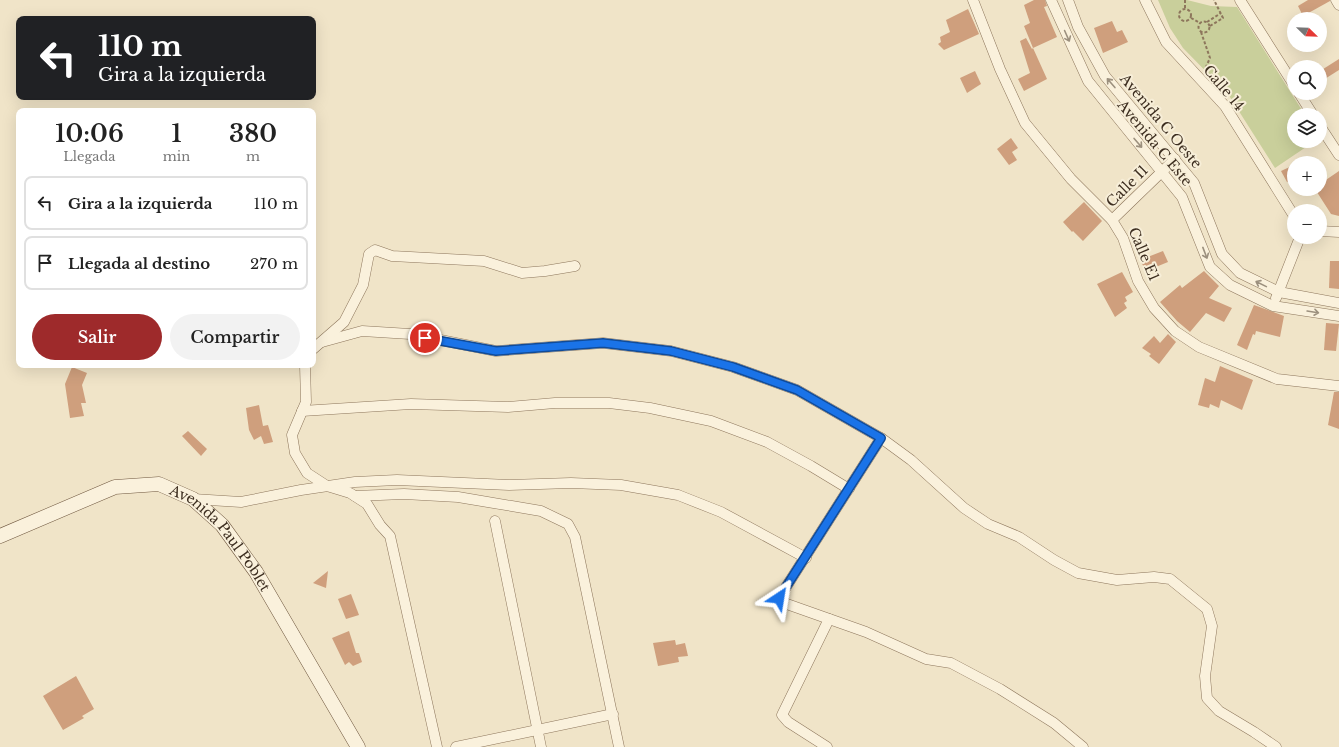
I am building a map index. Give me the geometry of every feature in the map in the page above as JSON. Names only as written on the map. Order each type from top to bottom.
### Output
[{"type":"main road","name":"Avenida Paul Poblet","points":[[0,536],[115,487],[159,484],[193,499],[222,525],[256,572],[358,747]]},
{"type":"street","name":"Calle E1","points":[[973,0],[1000,68],[1026,123],[1071,179],[1112,220],[1123,238],[1138,281],[1154,308],[1175,331],[1199,347],[1277,379],[1339,386]]},
{"type":"street","name":"Avenida C Este","points":[[1052,0],[1088,81],[1182,197],[1210,267],[1230,285],[1273,306],[1339,316]]},
{"type":"street","name":"Avenida C Oeste","points":[[1068,0],[1078,27],[1105,76],[1194,183],[1222,254],[1240,273],[1279,292],[1339,303]]},
{"type":"street","name":"Calle 14","points":[[1145,0],[1166,42],[1224,106],[1287,205]]},
{"type":"street","points":[[1240,0],[1287,74]]},
{"type":"street","points":[[1338,0],[1339,6]]},
{"type":"street","points":[[1327,137],[1339,156]]},
{"type":"street","name":"Calle I1","points":[[1112,220],[1175,159]]},
{"type":"street","points":[[1327,231],[1339,232]]},
{"type":"street","points":[[1273,306],[1297,244]]},
{"type":"street","points":[[316,347],[344,322],[363,285],[369,254],[376,250],[392,256],[484,261],[522,273],[575,266]]},
{"type":"street","points":[[322,342],[362,331],[410,334],[496,351],[603,343],[671,351],[733,367],[797,390],[881,438],[911,460],[964,508],[988,524],[1019,536],[1054,560],[1078,573],[1117,580],[1154,577],[1170,579],[1207,609],[1212,626],[1205,676],[1207,698],[1219,711],[1276,747]]},
{"type":"street","points":[[305,368],[306,402],[292,435],[295,453],[307,473],[327,486],[350,493],[367,504],[380,525],[390,536],[437,747]]},
{"type":"street","points":[[302,411],[411,404],[508,407],[555,402],[609,403],[710,421],[767,442],[849,489]]},
{"type":"street","points":[[881,438],[806,558],[779,598],[784,603],[866,632],[926,659],[952,663],[1000,689],[1040,714],[1083,747]]},
{"type":"street","points":[[193,499],[241,502],[355,482],[397,480],[509,485],[571,482],[621,485],[678,495],[721,512],[806,558]]},
{"type":"street","points":[[355,496],[404,494],[458,497],[541,511],[568,524],[575,536],[620,747]]},
{"type":"street","points":[[495,521],[541,747]]},
{"type":"street","points":[[827,747],[788,722],[782,715],[828,619]]},
{"type":"street","points":[[456,747],[538,731],[613,714]]},
{"type":"path","points":[[1185,0],[1185,9]]},
{"type":"path","points":[[1201,32],[1208,31],[1210,26],[1223,18],[1214,0]]},
{"type":"path","points":[[1185,9],[1190,11],[1190,18],[1186,22],[1179,18],[1179,12],[1185,9]]},
{"type":"path","points":[[1190,18],[1200,23],[1208,22],[1221,13]]},
{"type":"path","points":[[1208,22],[1210,26]]},
{"type":"path","points":[[1200,23],[1198,28],[1201,32],[1210,58],[1200,81]]},
{"type":"green space","points":[[1158,0],[1187,0],[1211,6],[1237,7],[1287,86],[1287,100],[1296,100],[1301,108],[1287,108],[1287,148],[1305,148],[1293,156],[1287,156],[1287,160],[1275,168],[1228,94],[1183,48],[1170,28]]},
{"type":"building","points":[[1034,0],[1045,0],[1047,6],[1044,7],[1057,37],[1033,48],[1024,26],[1030,23],[1024,5]]},
{"type":"building","points":[[1308,0],[1330,0],[1310,12],[1301,12],[1298,6]]},
{"type":"building","points":[[968,9],[979,34],[944,50],[938,44],[941,42],[940,37],[950,32],[946,20]]},
{"type":"building","points":[[1112,21],[1117,32],[1122,30],[1128,42],[1103,53],[1094,28]]},
{"type":"building","points":[[1026,38],[1032,49],[1033,48],[1047,79],[1024,91],[1018,79],[1030,73],[1020,41]]},
{"type":"building","points":[[1339,59],[1339,70],[1327,78],[1327,67]]},
{"type":"building","points":[[975,71],[981,84],[967,93],[960,78]]},
{"type":"building","points":[[1011,138],[1018,148],[1012,152],[1017,160],[1009,165],[997,149]]},
{"type":"building","points":[[1287,168],[1287,182],[1281,171]]},
{"type":"building","points":[[1339,171],[1339,216],[1331,214],[1327,208],[1327,204],[1325,204],[1319,196],[1327,196],[1327,179]]},
{"type":"building","points":[[1084,202],[1102,221],[1083,241],[1063,222]]},
{"type":"building","points":[[1163,251],[1168,262],[1146,271],[1140,260]]},
{"type":"building","points":[[1330,261],[1339,261],[1339,289],[1329,288]]},
{"type":"building","points":[[1204,271],[1219,286],[1209,298],[1232,308],[1224,322],[1206,313],[1190,332],[1177,321],[1160,302],[1180,285],[1182,288]]},
{"type":"building","points":[[1122,272],[1133,292],[1125,297],[1127,301],[1124,303],[1127,308],[1115,317],[1097,284]]},
{"type":"building","points":[[1254,305],[1284,316],[1280,337],[1256,331],[1255,335],[1253,334],[1247,350],[1237,345]]},
{"type":"building","points":[[1326,323],[1339,324],[1336,351],[1324,350]]},
{"type":"building","points":[[1168,334],[1176,342],[1159,364],[1149,356],[1151,354],[1142,348],[1154,336],[1160,343]]},
{"type":"building","points":[[1220,366],[1253,380],[1242,410],[1221,400],[1219,408],[1210,404],[1209,408],[1198,405],[1205,378],[1215,382]]},
{"type":"building","points":[[72,368],[87,373],[82,385],[86,403],[81,403],[84,416],[70,418],[65,384]]},
{"type":"building","points":[[1334,392],[1339,392],[1339,429],[1328,425]]},
{"type":"building","points":[[259,405],[263,426],[268,425],[273,442],[264,444],[261,436],[254,440],[249,430],[246,408]]},
{"type":"building","points":[[188,431],[207,449],[201,456],[182,436]]},
{"type":"building","points":[[328,571],[326,588],[313,583]]},
{"type":"building","points":[[351,594],[359,615],[346,619],[338,599]]},
{"type":"building","points":[[349,631],[356,653],[359,653],[362,662],[353,666],[349,662],[345,665],[332,638]]},
{"type":"building","points":[[675,640],[676,645],[685,643],[688,656],[678,657],[679,662],[658,666],[653,643]]},
{"type":"building","points":[[76,676],[94,709],[82,716],[84,718],[63,730],[43,696]]},
{"type":"route","points":[[425,338],[456,345],[496,351],[603,343],[671,351],[733,367],[797,390],[830,407],[881,438],[806,558],[779,598]]}]
